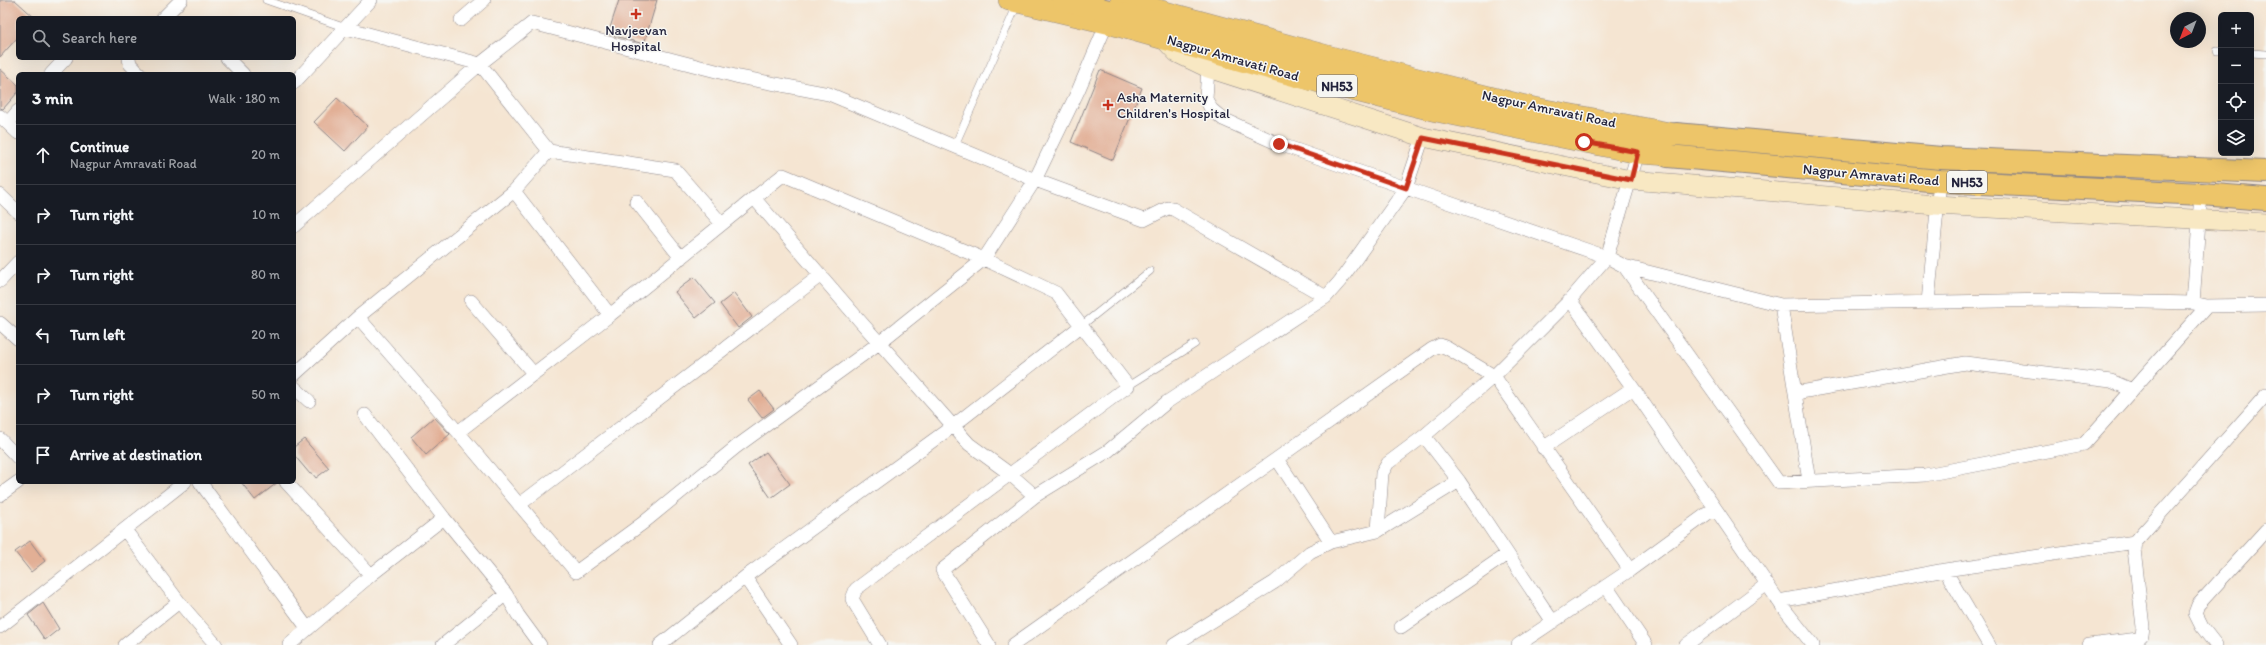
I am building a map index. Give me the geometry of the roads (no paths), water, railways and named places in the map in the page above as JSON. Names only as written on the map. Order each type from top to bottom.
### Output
[{"type":"highway","points":[[1063,0],[1218,37],[1349,74],[1638,146]]},
{"type":"highway","name":"Nagpur Amravati Road","points":[[1638,146],[1676,134],[1941,158],[2266,172]]},
{"type":"highway","name":"Nagpur Amravati Road","points":[[1638,146],[1668,156],[1940,181],[2201,194],[2266,199]]},
{"type":"main road","name":"Nagpur Amravati Road","points":[[1121,0],[1339,59],[1530,106],[1676,134]]},
{"type":"main road","name":"Nagpur Amravati Road","points":[[1013,2],[1107,23],[1295,76],[1436,111],[1638,146]]},
{"type":"street","points":[[165,16],[181,0]]},
{"type":"street","points":[[296,80],[371,0]]},
{"type":"street","points":[[461,20],[484,0]]},
{"type":"street","points":[[358,317],[458,432],[576,572],[642,522],[736,447],[879,343],[984,259],[1035,180],[1078,91],[1107,23]]},
{"type":"street","points":[[296,224],[480,64],[532,24],[739,77],[829,94],[955,145],[1035,180],[1144,220],[1168,208],[1174,209],[1326,297]]},
{"type":"street","points":[[346,28],[480,64],[549,151],[675,170],[722,224]]},
{"type":"street","points":[[1163,38],[1177,53],[1208,68],[1423,138],[1631,180],[1936,205],[2266,223]]},
{"type":"street","points":[[53,72],[64,60]]},
{"type":"street","points":[[129,60],[130,64],[138,72]]},
{"type":"street","points":[[229,60],[241,72]]},
{"type":"street","points":[[1208,68],[1206,98],[1211,109],[1223,119],[1279,144],[1607,257],[1624,266],[1781,306],[2049,300],[2193,303],[2207,306],[2266,305]]},
{"type":"street","points":[[16,112],[4,119],[16,130]]},
{"type":"street","points":[[989,645],[942,570],[1035,496],[1108,451],[1167,402],[1326,297],[1340,281],[1406,188],[1423,138]]},
{"type":"street","points":[[1378,531],[1382,473],[1388,463],[1424,436],[1494,376],[1570,300],[1607,257],[1631,180],[1638,146]]},
{"type":"street","points":[[296,374],[358,317],[514,191],[549,151]]},
{"type":"street","points":[[458,432],[610,315],[783,175],[984,259],[1056,293],[1128,386],[856,589],[852,599],[880,645]]},
{"type":"street","points":[[1928,302],[1936,205],[1940,181]]},
{"type":"street","points":[[514,191],[610,315]]},
{"type":"street","points":[[2193,303],[2201,194]]},
{"type":"street","points":[[0,195],[16,210]]},
{"type":"street","points":[[754,198],[879,343],[969,444],[1010,474],[1035,496]]},
{"type":"street","points":[[636,201],[681,258]]},
{"type":"street","points":[[0,281],[16,264]]},
{"type":"street","points":[[1624,266],[1779,483],[1925,475],[2084,444],[2207,306]]},
{"type":"street","points":[[519,506],[821,275]]},
{"type":"street","points":[[1570,300],[1633,388],[1767,584],[1813,645]]},
{"type":"street","points":[[471,301],[534,374]]},
{"type":"street","points":[[1781,306],[1809,481]]},
{"type":"street","points":[[0,323],[16,337]]},
{"type":"street","points":[[660,645],[745,577],[954,426],[1081,326]]},
{"type":"street","points":[[1013,645],[1432,349],[1440,345],[1494,376],[1543,448],[1630,570]]},
{"type":"street","points":[[1795,394],[1965,364],[2111,381],[2132,390]]},
{"type":"street","points":[[1543,448],[1633,388]]},
{"type":"street","points":[[296,389],[310,401]]},
{"type":"street","points":[[2089,645],[2138,639],[2142,635],[2143,627],[2134,549],[2136,542],[2266,395]]},
{"type":"street","points":[[365,415],[444,518],[506,594],[518,615],[540,645]]},
{"type":"street","points":[[1424,436],[1459,481],[1553,622]]},
{"type":"street","points":[[0,439],[16,456]]},
{"type":"street","points":[[1277,459],[1331,542]]},
{"type":"street","points":[[1174,645],[1275,582],[1310,552],[1331,542],[1378,531],[1459,481]]},
{"type":"street","points":[[0,495],[16,483]]},
{"type":"street","points":[[0,627],[182,484]]},
{"type":"street","points":[[201,484],[308,629]]},
{"type":"street","points":[[288,484],[371,575]]},
{"type":"street","points":[[1518,645],[1630,570],[1715,508]]},
{"type":"street","points":[[289,645],[371,575],[444,518]]},
{"type":"street","points":[[125,530],[179,602],[216,645]]},
{"type":"street","points":[[2216,645],[2202,627],[2195,613],[2198,605],[2266,530]]},
{"type":"street","points":[[1779,601],[1945,570],[2136,542]]},
{"type":"street","points":[[1400,627],[1508,554]]},
{"type":"street","points":[[1945,570],[1989,645]]},
{"type":"street","points":[[745,577],[786,643]]},
{"type":"street","points":[[1690,644],[1767,584]]},
{"type":"street","points":[[1606,586],[1646,645]]},
{"type":"street","points":[[445,645],[506,594]]},
{"type":"street","points":[[125,645],[179,602]]},
{"type":"lane","points":[[266,0],[346,28]]},
{"type":"lane","points":[[955,145],[1013,2]]},
{"type":"lane","points":[[2254,53],[2266,54]]},
{"type":"lane","points":[[1081,326],[1150,271]]},
{"type":"lane","points":[[1128,386],[1195,344]]},
{"type":"place","name":"Navjeevan Hospital","points":[[636,14]]},
{"type":"place","name":"Asha Maternity Children's Hospital","points":[[1108,105]]}]
